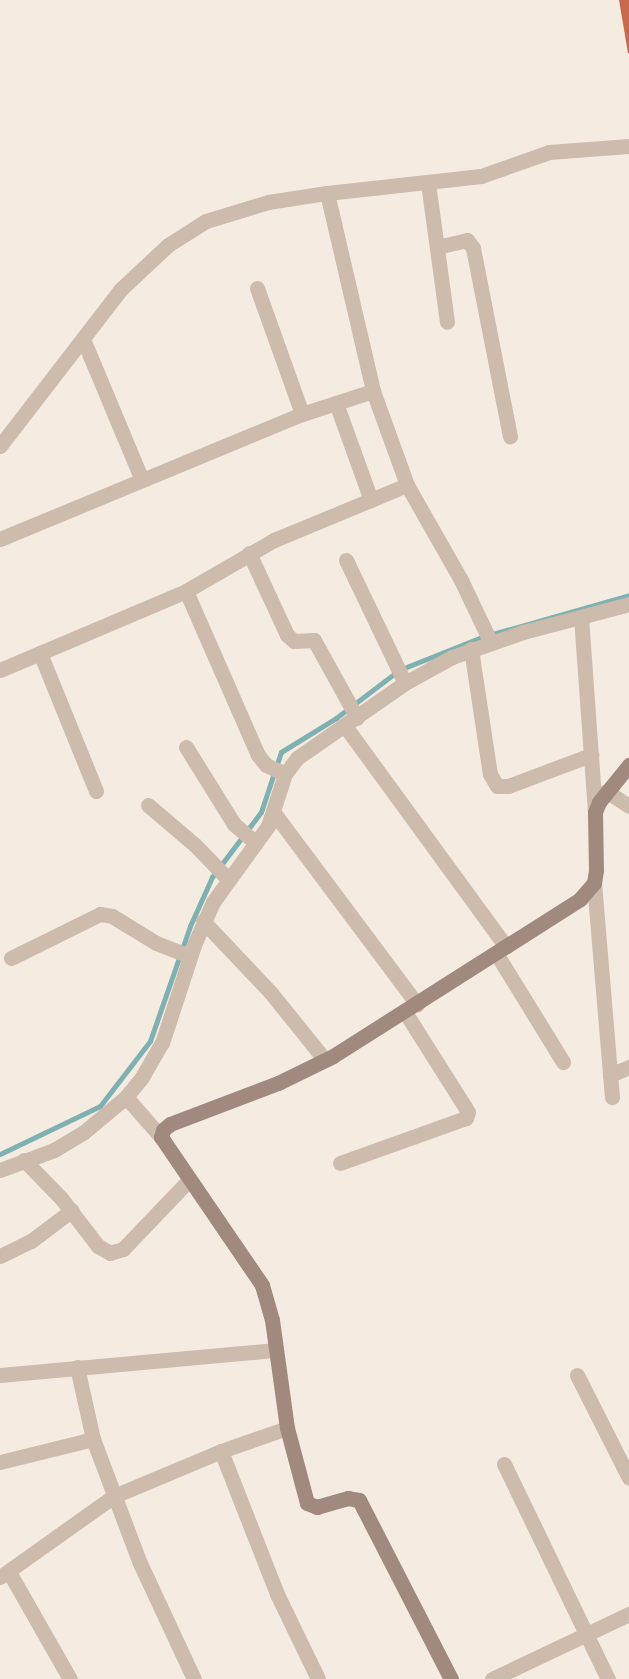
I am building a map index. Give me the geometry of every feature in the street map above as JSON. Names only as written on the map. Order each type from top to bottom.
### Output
[{"type":"street","points":[[0,446],[103,310],[144,265],[186,232],[234,211],[327,193],[481,176],[549,152],[629,146]]},
{"type":"street","points":[[428,183],[447,322]]},
{"type":"street","points":[[327,193],[373,391],[407,485],[488,636]]},
{"type":"street","points":[[437,247],[467,240],[473,248],[510,436]]},
{"type":"street","points":[[257,288],[302,414]]},
{"type":"street","points":[[83,339],[142,480]]},
{"type":"street","points":[[0,539],[302,414],[373,391]]},
{"type":"street","points":[[336,403],[371,500]]},
{"type":"street","points":[[0,670],[186,591],[249,553],[407,485]]},
{"type":"street","points":[[249,553],[287,635],[294,641],[314,640],[351,715],[501,950],[563,1062]]},
{"type":"street","points":[[346,560],[401,675]]},
{"type":"street","points":[[186,591],[258,755],[279,772]]},
{"type":"street","points":[[0,1170],[54,1150],[84,1132],[126,1096],[148,1069],[162,1043],[182,954],[203,921],[221,871],[248,837],[274,813],[279,772],[401,675],[471,649],[488,636],[581,617],[629,604]]},
{"type":"street","points":[[581,617],[596,812],[594,883],[612,1097]]},
{"type":"street","points":[[471,649],[490,774],[497,786],[508,786],[591,755]]},
{"type":"street","points":[[40,653],[96,791]]},
{"type":"street","points":[[186,747],[248,837]]},
{"type":"street","points":[[596,812],[606,791],[629,765]]},
{"type":"street","points":[[606,791],[629,806]]},
{"type":"street","points":[[148,805],[221,871]]},
{"type":"street","points":[[274,813],[411,1008],[468,1112],[466,1118],[340,1163]]},
{"type":"street","points":[[161,1137],[163,1130],[170,1124],[278,1083],[325,1060],[411,1008],[580,899],[594,883]]},
{"type":"street","points":[[11,958],[100,914],[112,916],[182,954]]},
{"type":"street","points":[[203,921],[271,993],[325,1060]]},
{"type":"street","points":[[610,1075],[629,1066]]},
{"type":"street","points":[[126,1096],[161,1137],[262,1285],[270,1310],[287,1428],[307,1503],[317,1507],[348,1498],[359,1500],[451,1679]]},
{"type":"street","points":[[24,1160],[72,1210],[98,1246],[104,1251],[117,1253],[189,1180]]},
{"type":"street","points":[[0,1256],[31,1241],[72,1210]]},
{"type":"street","points":[[0,1375],[77,1366],[276,1350]]},
{"type":"street","points":[[77,1366],[93,1439],[114,1496],[139,1561],[194,1679]]},
{"type":"street","points":[[577,1375],[629,1478]]},
{"type":"street","points":[[70,1679],[5,1575],[114,1496],[221,1452],[287,1428]]},
{"type":"street","points":[[0,1462],[93,1439]]},
{"type":"street","points":[[221,1452],[277,1594],[318,1679]]},
{"type":"street","points":[[504,1464],[608,1679]]},
{"type":"street","points":[[492,1679],[629,1614]]},
{"type":"building","points":[[619,0],[629,0],[629,53],[628,53]]},
{"type":"waterway","points":[[0,1154],[100,1106],[150,1041],[190,926],[212,877],[261,812],[281,752],[336,718],[399,670],[482,637],[629,595]]}]
